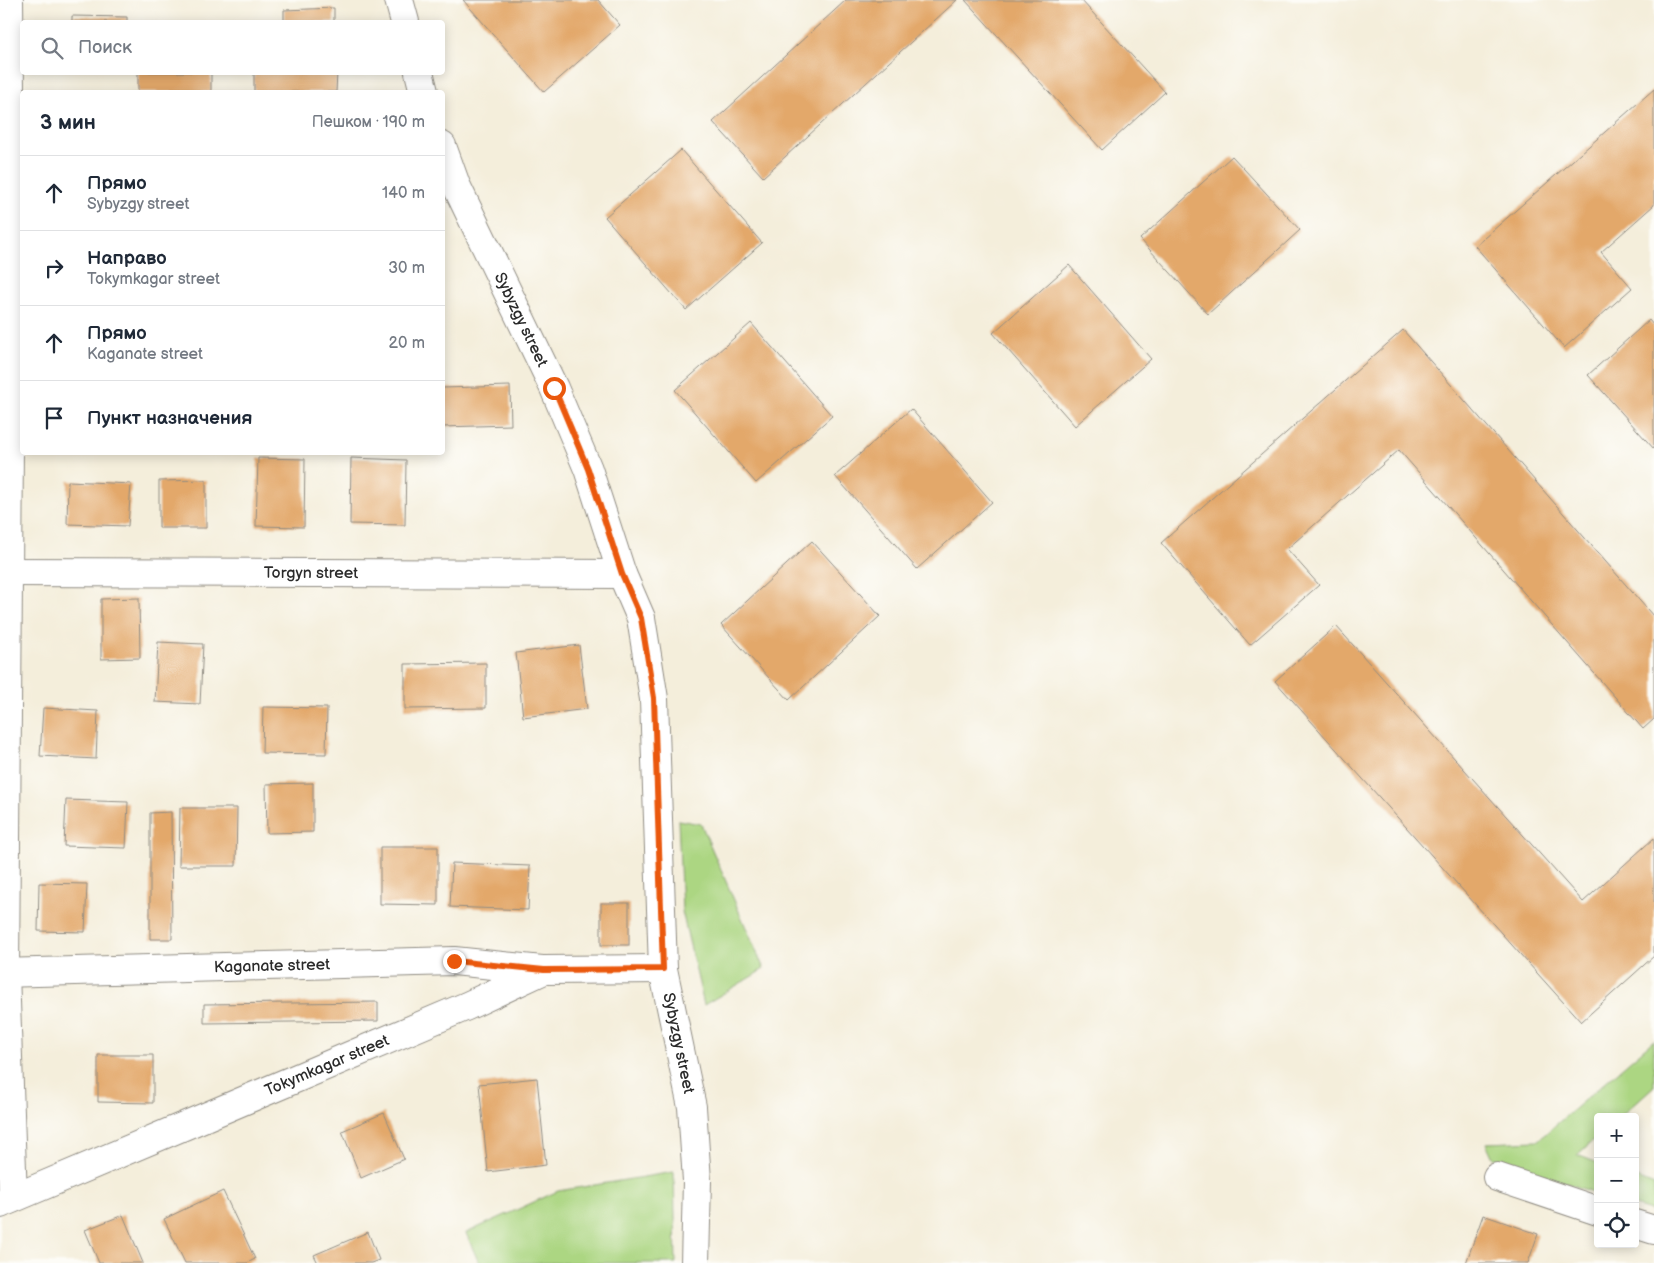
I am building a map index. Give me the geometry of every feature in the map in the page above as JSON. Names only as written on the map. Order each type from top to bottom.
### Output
[{"type":"street","points":[[7,1201],[2,973],[4,572],[11,181],[9,0]]},
{"type":"street","points":[[399,0],[404,20]]},
{"type":"street","points":[[420,75],[424,90]]},
{"type":"street","name":"Sybyzgy street","points":[[445,162],[449,184],[554,388],[588,469],[622,574],[641,618],[654,698],[663,969],[692,1107],[697,1181],[695,1263]]},
{"type":"street","name":"Torgyn street","points":[[4,572],[622,574]]},
{"type":"street","name":"Kaganate street","points":[[2,973],[454,961],[544,970]]},
{"type":"street","name":"Tokymkagar street","points":[[7,1201],[467,1006],[544,970],[663,969]]},
{"type":"street","points":[[1497,1177],[1594,1210]]},
{"type":"street","points":[[1639,1225],[1654,1230]]},
{"type":"green space","points":[[678,820],[701,824],[764,969],[704,1005],[682,911]]},
{"type":"green space","points":[[1654,1040],[1654,1086],[1624,1113],[1594,1113],[1594,1140],[1577,1155],[1594,1161],[1594,1193],[1493,1158],[1486,1143],[1537,1141]]},
{"type":"green space","points":[[674,1172],[676,1263],[479,1263],[466,1233],[558,1191]]},
{"type":"green space","points":[[1639,1179],[1654,1185],[1654,1212],[1639,1207]]},
{"type":"building","points":[[463,0],[598,0],[620,25],[544,92]]},
{"type":"building","points":[[846,0],[957,0],[763,177],[713,122]]},
{"type":"building","points":[[965,0],[1081,0],[1165,92],[1102,150]]},
{"type":"building","points":[[334,8],[334,20],[284,20],[284,10]]},
{"type":"building","points":[[72,16],[127,17],[127,20],[72,20]]},
{"type":"building","points":[[138,75],[211,75],[211,90],[138,90]]},
{"type":"building","points":[[254,75],[337,75],[336,90],[254,90]]},
{"type":"building","points":[[1654,89],[1654,205],[1601,252],[1632,288],[1564,348],[1475,246]]},
{"type":"building","points":[[681,150],[762,243],[686,310],[605,217]]},
{"type":"building","points":[[1232,156],[1300,230],[1208,314],[1140,239]]},
{"type":"building","points":[[1069,265],[1151,359],[1075,426],[993,333]]},
{"type":"building","points":[[1649,320],[1654,326],[1654,449],[1588,375]]},
{"type":"building","points":[[751,323],[832,416],[756,483],[675,390]]},
{"type":"building","points":[[1403,330],[1654,617],[1654,719],[1643,729],[1399,450],[1287,549],[1319,585],[1250,645],[1161,543]]},
{"type":"building","points":[[510,386],[511,425],[445,427],[445,388]]},
{"type":"building","points":[[911,409],[992,502],[917,569],[835,476]]},
{"type":"building","points":[[258,458],[305,459],[304,527],[256,526]]},
{"type":"building","points":[[351,458],[406,460],[405,525],[350,524]]},
{"type":"building","points":[[206,480],[206,528],[159,528],[159,481]]},
{"type":"building","points":[[68,481],[131,484],[128,526],[67,524]]},
{"type":"building","points":[[812,541],[880,616],[789,700],[721,625]]},
{"type":"building","points":[[139,598],[140,658],[101,659],[101,599]]},
{"type":"building","points":[[1336,626],[1583,902],[1654,838],[1654,956],[1581,1022],[1275,681]]},
{"type":"building","points":[[158,642],[203,644],[200,704],[155,702]]},
{"type":"building","points":[[579,645],[587,709],[523,717],[516,653]]},
{"type":"building","points":[[486,663],[486,708],[405,709],[405,664]]},
{"type":"building","points":[[263,707],[327,708],[326,754],[262,753]]},
{"type":"building","points":[[43,708],[98,711],[96,759],[40,756]]},
{"type":"building","points":[[313,783],[313,832],[267,833],[266,784]]},
{"type":"building","points":[[66,800],[128,802],[126,848],[64,846]]},
{"type":"building","points":[[180,808],[237,808],[236,866],[179,866]]},
{"type":"building","points":[[171,812],[172,939],[150,939],[150,813]]},
{"type":"building","points":[[380,847],[438,847],[438,905],[380,904]]},
{"type":"building","points":[[452,863],[530,866],[528,910],[450,907]]},
{"type":"building","points":[[39,883],[87,884],[85,932],[38,931]]},
{"type":"building","points":[[601,903],[629,903],[629,945],[601,945]]},
{"type":"building","points":[[378,1002],[378,1021],[204,1023],[204,1004]]},
{"type":"building","points":[[98,1055],[153,1055],[153,1103],[98,1102]]},
{"type":"building","points":[[537,1078],[546,1165],[488,1172],[479,1084]]},
{"type":"building","points":[[384,1113],[404,1159],[361,1178],[342,1131]]},
{"type":"building","points":[[223,1191],[255,1259],[247,1263],[185,1263],[164,1219]]},
{"type":"building","points":[[123,1215],[143,1263],[99,1263],[85,1230]]},
{"type":"building","points":[[1483,1215],[1538,1234],[1528,1263],[1466,1263]]},
{"type":"building","points":[[368,1232],[379,1260],[371,1263],[318,1263],[314,1255]]},
{"type":"route","points":[[454,961],[544,970],[663,969],[654,698],[641,618],[622,574],[588,469],[554,388]]}]
